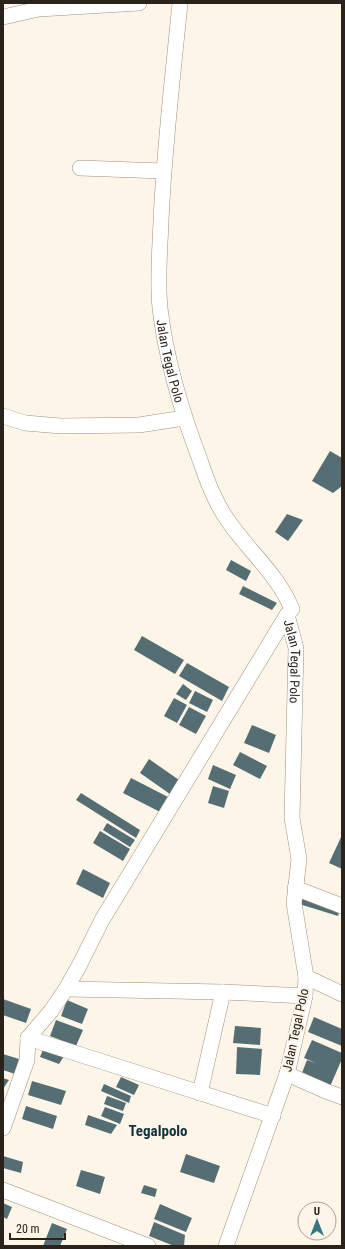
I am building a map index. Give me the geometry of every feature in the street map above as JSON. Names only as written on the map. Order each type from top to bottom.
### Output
[{"type":"street","points":[[3,17],[38,6],[139,3]]},
{"type":"street","name":"Jalan Tegal Polo","points":[[180,3],[163,171],[159,275],[160,307],[171,370],[184,418],[214,497],[226,518],[264,566],[288,600],[292,609],[287,615],[296,648],[292,818],[299,859],[294,903],[306,977],[305,996],[287,1074],[226,1246]]},
{"type":"street","points":[[80,168],[163,171]]},
{"type":"street","points":[[3,416],[25,423],[61,426],[139,426],[184,418]]},
{"type":"street","points":[[3,1128],[27,1060],[28,1038],[51,1011],[66,989],[80,966],[102,920],[287,615]]},
{"type":"street","points":[[295,888],[342,906]]},
{"type":"street","points":[[306,977],[342,994]]},
{"type":"street","points":[[66,989],[223,992],[305,996]]},
{"type":"street","points":[[200,1093],[223,992]]},
{"type":"street","points":[[28,1038],[273,1116]]},
{"type":"street","points":[[287,1074],[342,1097]]},
{"type":"street","points":[[3,1190],[148,1246]]},
{"type":"building","points":[[330,451],[342,458],[342,486],[333,493],[312,481]]},
{"type":"building","points":[[287,514],[303,520],[288,541],[275,532]]},
{"type":"building","points":[[231,560],[251,571],[246,581],[226,570]]},
{"type":"building","points":[[243,586],[277,603],[272,610],[239,594]]},
{"type":"building","points":[[142,636],[184,660],[175,674],[134,650]]},
{"type":"building","points":[[187,663],[229,687],[222,701],[179,676]]},
{"type":"building","points":[[183,684],[192,691],[186,700],[176,694]]},
{"type":"building","points":[[195,691],[213,700],[207,712],[189,703]]},
{"type":"building","points":[[174,698],[187,705],[177,723],[164,716]]},
{"type":"building","points":[[189,707],[206,716],[196,734],[179,725]]},
{"type":"building","points":[[252,725],[276,735],[269,753],[244,743]]},
{"type":"building","points":[[240,752],[267,766],[260,779],[233,765]]},
{"type":"building","points":[[149,759],[179,780],[170,794],[140,773]]},
{"type":"building","points":[[213,765],[236,775],[230,789],[208,779]]},
{"type":"building","points":[[131,778],[172,799],[164,814],[123,793]]},
{"type":"building","points":[[213,786],[229,791],[224,808],[208,803]]},
{"type":"building","points":[[81,793],[140,830],[136,838],[76,800]]},
{"type":"building","points":[[107,823],[135,840],[130,847],[103,830]]},
{"type":"building","points":[[100,831],[130,849],[123,861],[93,843]]},
{"type":"building","points":[[342,835],[342,869],[329,863]]},
{"type":"building","points":[[83,869],[110,883],[103,898],[76,884]]},
{"type":"building","points":[[301,886],[342,901],[338,916],[296,903]]},
{"type":"building","points":[[3,999],[31,1009],[26,1023],[3,1015]]},
{"type":"building","points":[[67,1000],[88,1009],[82,1024],[61,1016]]},
{"type":"building","points":[[314,1017],[342,1029],[342,1046],[308,1032]]},
{"type":"building","points":[[56,1020],[83,1030],[76,1046],[50,1036]]},
{"type":"building","points":[[235,1026],[261,1028],[260,1045],[233,1043]]},
{"type":"building","points":[[312,1040],[342,1053],[342,1059],[328,1091],[300,1078],[307,1060],[316,1063],[304,1058]]},
{"type":"building","points":[[46,1042],[68,1050],[59,1064],[40,1057]]},
{"type":"building","points":[[237,1047],[262,1049],[260,1075],[236,1074]]},
{"type":"building","points":[[3,1054],[19,1059],[15,1074],[3,1070]]},
{"type":"building","points":[[121,1077],[139,1085],[134,1095],[116,1087]]},
{"type":"building","points":[[3,1078],[9,1080],[3,1089]]},
{"type":"building","points":[[32,1081],[66,1091],[61,1105],[28,1095]]},
{"type":"building","points":[[104,1084],[131,1096],[129,1103],[101,1091]]},
{"type":"building","points":[[107,1096],[126,1103],[123,1111],[104,1104]]},
{"type":"building","points":[[26,1106],[57,1116],[53,1129],[22,1119]]},
{"type":"building","points":[[105,1107],[124,1114],[120,1124],[101,1116]]},
{"type":"building","points":[[88,1115],[117,1125],[111,1134],[85,1125]]},
{"type":"building","points":[[186,1154],[220,1166],[214,1183],[180,1172]]},
{"type":"building","points":[[3,1156],[23,1162],[21,1173],[3,1168]]},
{"type":"building","points":[[81,1170],[105,1177],[100,1194],[76,1186]]},
{"type":"building","points":[[144,1185],[157,1189],[155,1197],[141,1193]]},
{"type":"building","points":[[3,1203],[12,1207],[7,1219],[3,1217]]},
{"type":"building","points":[[160,1204],[192,1218],[186,1232],[154,1219]]},
{"type":"building","points":[[154,1222],[185,1235],[184,1246],[174,1246],[149,1236]]},
{"type":"building","points":[[52,1223],[67,1229],[60,1246],[43,1246]]},
{"type":"district","name":"Tegalpolo","points":[[158,1131]]}]
